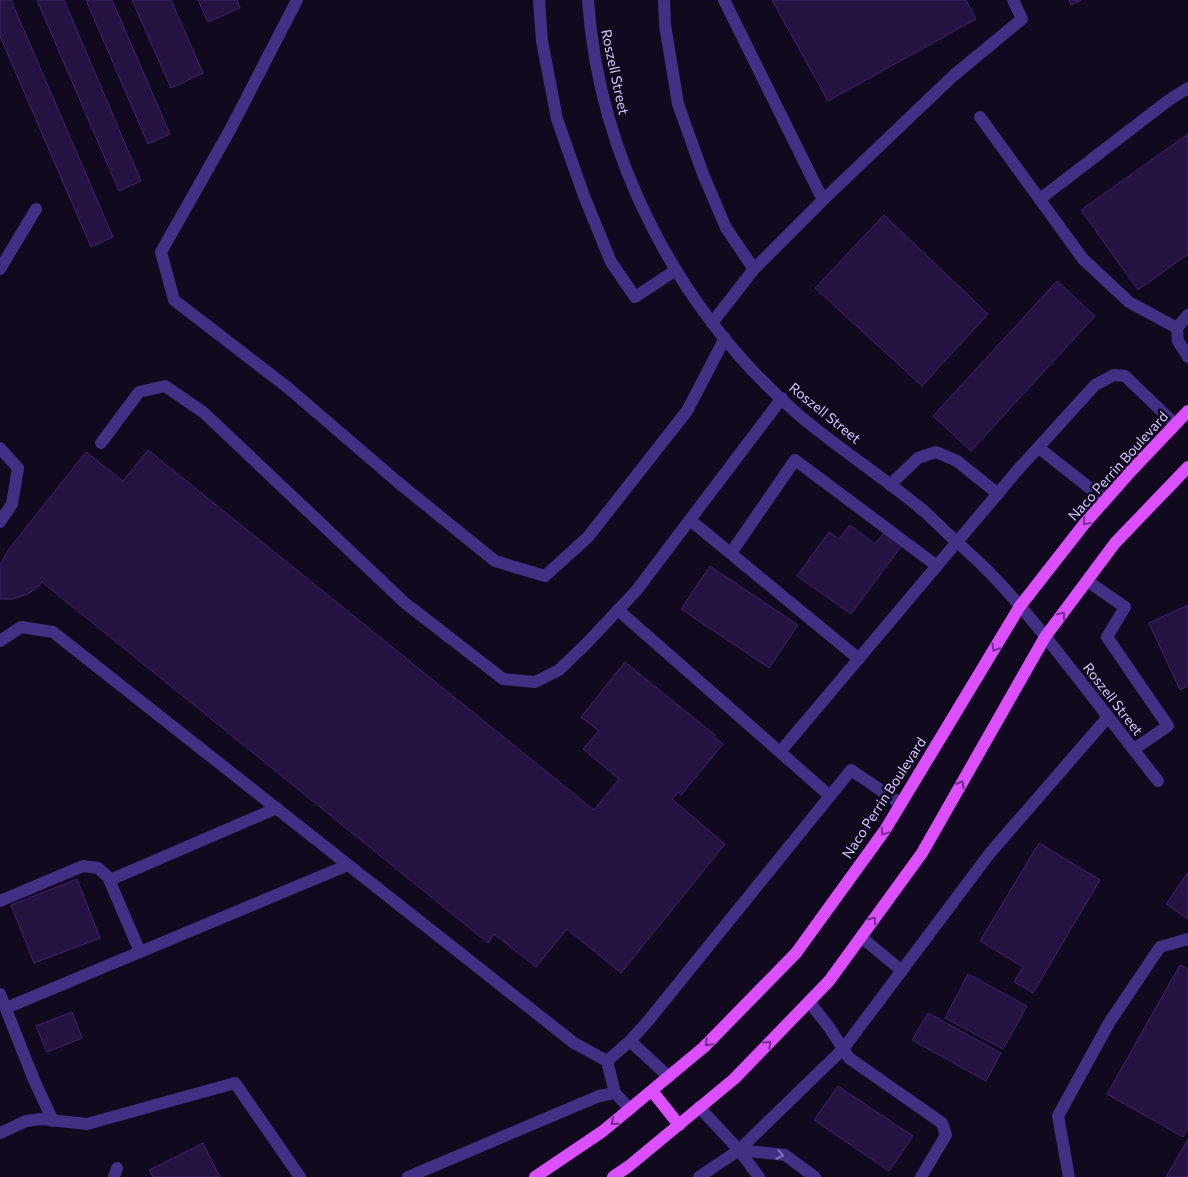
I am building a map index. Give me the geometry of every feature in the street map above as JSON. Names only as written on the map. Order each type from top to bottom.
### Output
[{"type":"main road","name":"Naco Perrin Boulevard","points":[[535,1177],[603,1132],[704,1047],[796,953],[885,830],[1020,606],[1085,523],[1131,470],[1188,411]]},
{"type":"main road","points":[[613,1177],[629,1166],[734,1079],[829,981],[922,853],[1045,637],[1115,543],[1188,467]]},
{"type":"main road","points":[[652,1091],[679,1125]]},
{"type":"street","points":[[297,0],[230,130],[161,252],[174,300],[287,387],[400,484],[495,561],[545,576],[588,537],[687,411],[725,338]]},
{"type":"street","points":[[539,0],[542,41],[557,119],[584,196],[611,262],[635,297],[676,270]]},
{"type":"street","name":"Roszell Street","points":[[588,0],[590,29],[602,92],[620,154],[644,213],[676,270],[712,323],[754,372],[801,416],[921,508],[984,568],[1020,606],[1158,781]]},
{"type":"street","points":[[664,0],[665,25],[678,104],[703,174],[726,228],[754,269]]},
{"type":"street","points":[[724,0],[823,200]]},
{"type":"street","points":[[712,323],[754,269],[823,200],[953,76],[1022,19],[1013,0]]},
{"type":"street","points":[[1040,200],[1169,100],[1188,88]]},
{"type":"street","points":[[980,117],[1083,259],[1129,302],[1177,328]]},
{"type":"street","points":[[0,269],[36,210]]},
{"type":"street","points":[[1188,315],[1177,328],[1178,342],[1188,358]]},
{"type":"street","points":[[780,752],[998,494],[1095,386],[1114,375],[1125,376],[1176,424]]},
{"type":"street","points":[[100,443],[139,392],[165,386],[203,412],[405,603],[503,679],[535,682],[559,670],[636,591],[782,398]]},
{"type":"street","points":[[0,448],[18,468],[12,504],[0,522]]},
{"type":"street","points":[[1038,448],[1105,500]]},
{"type":"street","points":[[890,485],[918,458],[936,452],[957,461],[998,494]]},
{"type":"street","points":[[731,553],[795,460],[937,566]]},
{"type":"street","points":[[690,520],[859,659]]},
{"type":"street","points":[[1087,581],[1125,607],[1107,637],[1168,726],[1134,749]]},
{"type":"street","points":[[618,610],[830,796]]},
{"type":"street","points":[[0,641],[21,627],[54,632],[574,1043],[607,1061],[615,1093],[630,1109]]},
{"type":"street","points":[[699,1177],[739,1150],[843,1049],[990,853],[1108,716]]},
{"type":"street","points":[[607,1061],[630,1041],[648,1021],[851,770],[901,804]]},
{"type":"street","points":[[110,880],[276,808]]},
{"type":"street","points":[[6,1008],[348,865]]},
{"type":"street","points":[[0,901],[83,866],[98,868],[110,880],[140,952]]},
{"type":"street","points":[[861,937],[902,971]]},
{"type":"street","points":[[1069,1177],[1058,1116],[1109,1023],[1160,946],[1188,939]]},
{"type":"street","points":[[0,994],[34,1080],[53,1120]]},
{"type":"street","points":[[809,1002],[829,1027],[848,1058],[942,1123],[946,1135],[922,1177]]},
{"type":"street","points":[[630,1041],[669,1077]]},
{"type":"street","points":[[0,1132],[26,1121],[41,1119],[86,1124],[235,1083],[300,1177]]},
{"type":"street","points":[[408,1177],[599,1096],[615,1093]]},
{"type":"street","points":[[700,1107],[739,1150],[759,1177]]},
{"type":"street","points":[[739,1150],[785,1154],[815,1177]]},
{"type":"building","points":[[0,0],[11,0],[113,237],[91,247],[0,36]]},
{"type":"building","points":[[37,0],[64,0],[141,181],[119,191]]},
{"type":"building","points":[[86,0],[112,0],[170,134],[148,144]]},
{"type":"building","points":[[132,0],[171,0],[203,73],[171,88]]},
{"type":"building","points":[[198,0],[237,0],[240,8],[208,22]]},
{"type":"building","points":[[772,0],[966,0],[976,19],[828,101]]},
{"type":"building","points":[[1069,0],[1081,0],[1071,5]]},
{"type":"building","points":[[1188,134],[1188,254],[1138,290],[1081,210]]},
{"type":"building","points":[[884,215],[988,314],[922,386],[815,288]]},
{"type":"building","points":[[1057,281],[1095,316],[971,451],[933,416]]},
{"type":"building","points":[[148,450],[594,810],[619,779],[583,749],[599,731],[581,717],[625,662],[715,735],[713,736],[723,744],[681,795],[678,792],[672,799],[725,844],[621,973],[567,929],[536,967],[494,934],[488,943],[42,582],[28,594],[13,599],[0,599],[0,565],[9,549],[86,452],[123,481]]},
{"type":"building","points":[[850,525],[875,544],[884,533],[902,545],[851,614],[797,576],[829,532],[839,539]]},
{"type":"building","points":[[710,566],[798,625],[769,668],[681,609]]},
{"type":"building","points":[[1188,605],[1188,686],[1180,690],[1149,623]]},
{"type":"building","points":[[1039,843],[1100,880],[1033,993],[1014,982],[1023,967],[980,941]]},
{"type":"building","points":[[1188,872],[1188,919],[1166,904]]},
{"type":"building","points":[[77,879],[100,938],[34,963],[11,905]]},
{"type":"building","points":[[1180,965],[1188,969],[1188,1129],[1183,1137],[1107,1094]]},
{"type":"building","points":[[968,974],[1027,1006],[1003,1049],[945,1018]]},
{"type":"building","points":[[72,1012],[82,1038],[47,1052],[36,1026]]},
{"type":"building","points":[[928,1013],[1001,1053],[986,1081],[912,1040]]},
{"type":"building","points":[[838,1086],[913,1136],[889,1171],[814,1120]]},
{"type":"building","points":[[1188,1139],[1188,1177],[1166,1177]]},
{"type":"building","points":[[203,1143],[220,1177],[153,1177],[149,1170]]}]
